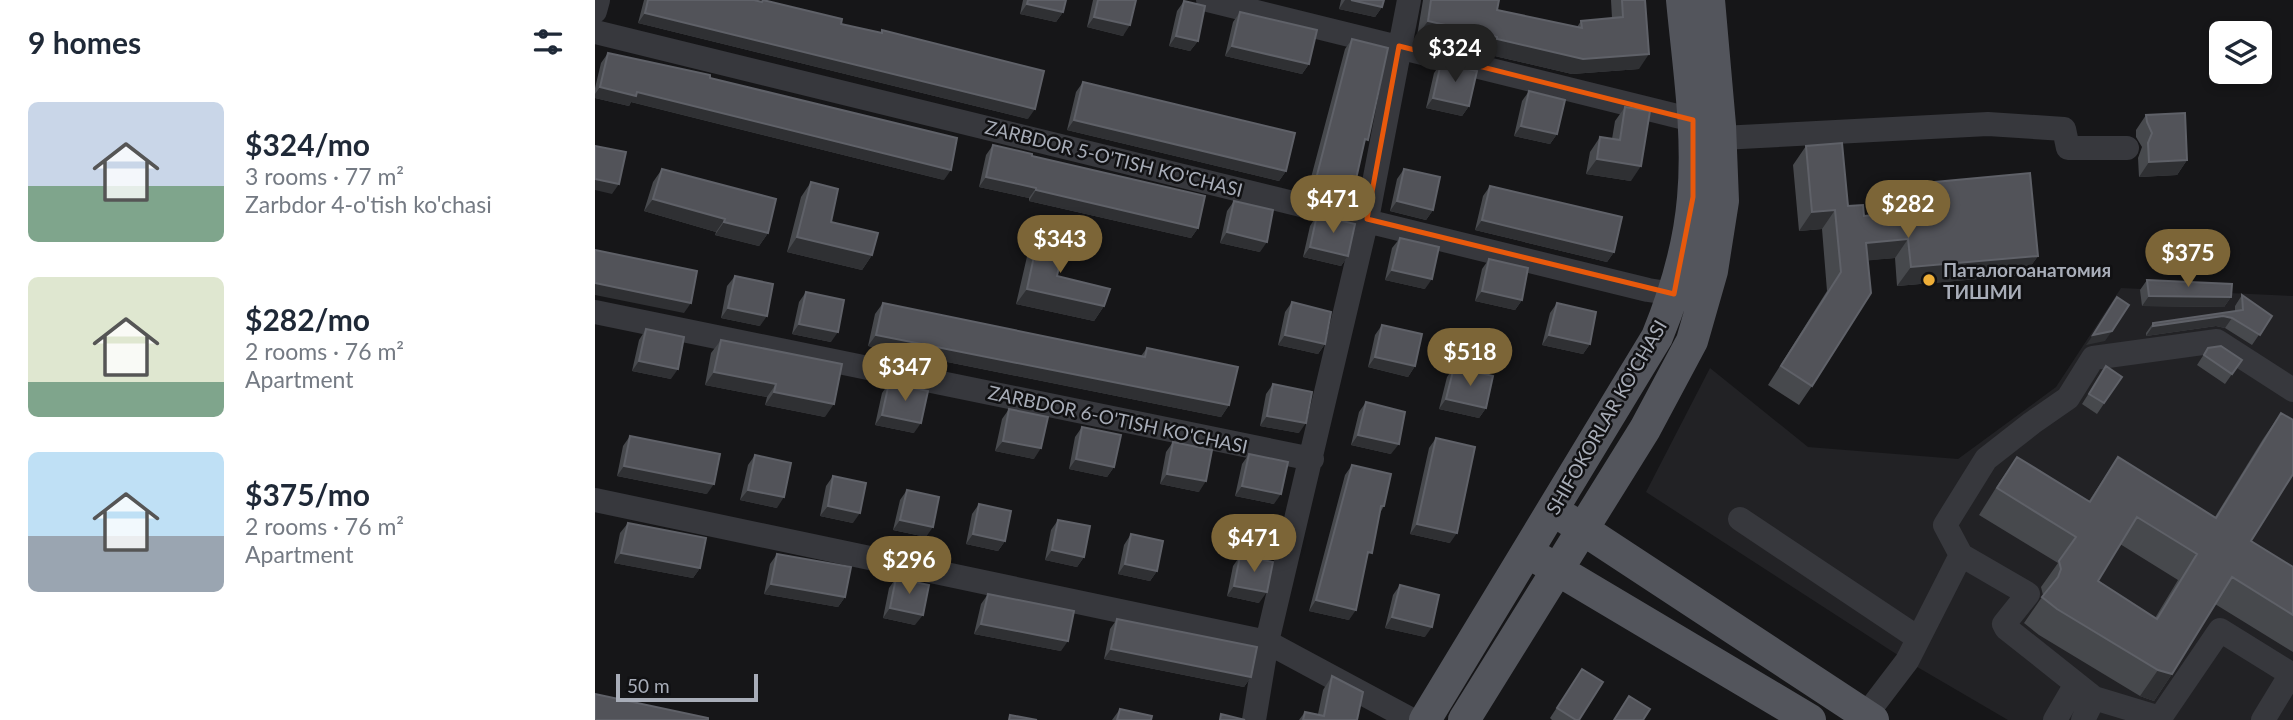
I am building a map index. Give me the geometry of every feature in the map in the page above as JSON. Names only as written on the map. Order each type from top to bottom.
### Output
[{"type":"main road","name":"SHIFOKORLAR KO'CHASI","points":[[1425,720],[1657,337],[1674,295],[1693,197],[1693,120],[1682,0]]},
{"type":"main road","name":"SHIFOKORLAR KO'CHASI","points":[[1464,720],[1559,571],[1656,409],[1692,341],[1712,271],[1723,201],[1721,138],[1709,0]]},
{"type":"main road","points":[[1553,510],[1867,718]]},
{"type":"main road","points":[[1528,552],[1809,720]]},
{"type":"street","points":[[595,11],[598,0]]},
{"type":"street","points":[[1208,0],[1693,120]]},
{"type":"street","points":[[1254,720],[1268,642],[1367,219],[1409,0]]},
{"type":"street","name":"ZARBDOR 5-O'TISH KO'CHASI","points":[[595,32],[1674,295]]},
{"type":"street","points":[[1721,138],[1988,124],[2063,129],[2068,148],[2127,148]]},
{"type":"street","name":"ZARBDOR 6-O'TISH KO'CHASI","points":[[595,312],[1312,458]]},
{"type":"street","points":[[2263,720],[2291,674],[2220,630],[2160,719],[2084,701],[2006,628],[2004,624],[2028,594],[1961,555],[1945,526],[1986,459],[2068,398],[2093,358],[2217,341],[2293,390]]},
{"type":"street","points":[[595,500],[1268,642],[1412,720]]},
{"type":"street","points":[[1740,519],[1918,638]]},
{"type":"street","points":[[1867,718],[1907,661],[1961,555]]},
{"type":"street","points":[[2055,720],[2084,701]]},
{"type":"highlighted area","points":[[1399,46],[1693,120],[1693,197],[1674,294],[1367,219]]},
{"type":"shaded area","points":[[2121,288],[2293,296],[2293,720],[2008,720],[1907,661],[1646,492],[1710,368],[1808,447],[1958,459],[2056,387]]},
{"type":"building","points":[[648,0],[763,0],[842,19],[841,24],[882,33],[882,30],[1044,71],[1035,109],[645,13]]},
{"type":"building","points":[[1028,0],[1066,0],[1063,12],[1027,4]]},
{"type":"building","points":[[1098,0],[1136,0],[1130,25],[1094,17]]},
{"type":"building","points":[[1351,0],[1384,0],[1382,7]]},
{"type":"building","points":[[1431,0],[1499,0],[1497,10],[1582,28],[1581,21],[1623,17],[1622,0],[1645,0],[1649,54],[1583,59],[1497,39],[1428,21]]},
{"type":"building","points":[[1184,1],[1205,6],[1198,41],[1176,36]]},
{"type":"building","points":[[1240,12],[1317,30],[1309,64],[1232,46]]},
{"type":"building","points":[[1352,39],[1388,48],[1368,140],[1365,139],[1354,188],[1316,179]]},
{"type":"building","points":[[608,53],[710,75],[710,78],[957,138],[951,170],[637,92],[636,96],[600,87]]},
{"type":"building","points":[[1441,63],[1477,71],[1469,106],[1433,98]]},
{"type":"building","points":[[1083,82],[1295,133],[1286,171],[1074,120]]},
{"type":"building","points":[[1529,91],[1565,100],[1557,134],[1521,126]]},
{"type":"building","points":[[1625,107],[1650,111],[1641,166],[1597,159],[1600,137],[1620,140]]},
{"type":"building","points":[[2185,113],[2187,160],[2149,162],[2148,143],[2152,133],[2146,115]]},
{"type":"building","name":"Паталогоанатомия ТИШМИ","points":[[1842,143],[1848,206],[1863,205],[1864,216],[1906,212],[1903,185],[2030,173],[2038,256],[1911,267],[1908,239],[1866,243],[1871,293],[1812,386],[1781,366],[1841,272],[1835,210],[1812,212],[1806,146]]},
{"type":"building","points":[[993,145],[1205,196],[1198,228],[986,177]]},
{"type":"building","points":[[595,146],[626,152],[619,184],[595,179]]},
{"type":"building","points":[[662,169],[776,199],[768,233],[653,199]]},
{"type":"building","points":[[1404,169],[1440,177],[1433,210],[1397,201]]},
{"type":"building","points":[[811,182],[838,189],[831,222],[878,233],[872,255],[797,237]]},
{"type":"building","points":[[1490,186],[1622,217],[1614,252],[1482,220]]},
{"type":"building","points":[[1234,201],[1273,210],[1267,242],[1227,232]]},
{"type":"building","points":[[1317,215],[1355,224],[1348,256],[1310,247]]},
{"type":"building","points":[[1039,233],[1065,238],[1057,276],[1110,289],[1104,306],[1027,289]]},
{"type":"building","points":[[1400,238],[1439,247],[1432,279],[1392,270]]},
{"type":"building","points":[[595,250],[697,271],[691,303],[595,283]]},
{"type":"building","points":[[1489,259],[1528,268],[1522,300],[1482,291]]},
{"type":"building","points":[[735,276],[773,284],[767,316],[728,308]]},
{"type":"building","points":[[2147,280],[2232,284],[2231,297],[2149,296]]},
{"type":"building","points":[[806,292],[844,300],[838,332],[799,324]]},
{"type":"building","points":[[2242,295],[2272,316],[2260,335],[2232,318],[2223,316],[2153,326],[2153,323],[2243,310]]},
{"type":"building","points":[[2117,297],[2129,305],[2112,331],[2093,335]]},
{"type":"building","points":[[1292,302],[1331,312],[1325,344],[1285,335]]},
{"type":"building","points":[[883,303],[1145,357],[1147,348],[1238,367],[1229,405],[876,335]]},
{"type":"building","points":[[1557,303],[1596,312],[1590,344],[1549,335]]},
{"type":"building","points":[[1382,325],[1422,334],[1415,366],[1375,357]]},
{"type":"building","points":[[646,329],[684,337],[678,369],[639,361]]},
{"type":"building","points":[[721,340],[842,364],[834,404],[774,392],[776,384],[714,372]]},
{"type":"building","points":[[2221,346],[2242,360],[2232,374],[2204,355],[2208,348]]},
{"type":"building","points":[[2106,366],[2122,377],[2104,403],[2089,394]]},
{"type":"building","points":[[1454,367],[1493,376],[1486,408],[1446,399]]},
{"type":"building","points":[[889,383],[928,391],[921,423],[882,415]]},
{"type":"building","points":[[1273,384],[1312,392],[1306,423],[1267,416]]},
{"type":"building","points":[[1366,402],[1405,412],[1399,444],[1358,435]]},
{"type":"building","points":[[1009,409],[1048,417],[1041,448],[1003,441]]},
{"type":"building","points":[[2281,413],[2293,420],[2293,474],[2251,541],[2293,567],[2293,615],[2232,577],[2172,674],[2158,670],[2057,609],[2042,597],[2058,577],[2061,569],[2059,561],[2076,537],[1997,488],[2017,457],[2090,502],[2118,457],[2216,518]],"holes":[[[2137,517],[2197,554],[2157,619],[2098,581]]]},
{"type":"building","points":[[1082,427],[1121,435],[1114,467],[1076,459]]},
{"type":"building","points":[[630,436],[720,454],[714,484],[624,466]]},
{"type":"building","points":[[1436,438],[1475,447],[1457,533],[1417,524]]},
{"type":"building","points":[[1173,442],[1212,450],[1206,481],[1167,474]]},
{"type":"building","points":[[1249,454],[1288,462],[1281,494],[1242,486]]},
{"type":"building","points":[[755,455],[791,463],[784,497],[748,490]]},
{"type":"building","points":[[1352,465],[1391,474],[1384,506],[1381,506],[1372,553],[1368,552],[1356,610],[1316,600]]},
{"type":"building","points":[[833,476],[866,483],[860,513],[828,506]]},
{"type":"building","points":[[907,490],[939,497],[933,527],[900,520]]},
{"type":"building","points":[[979,504],[1011,511],[1005,541],[973,534]]},
{"type":"building","points":[[1058,520],[1090,526],[1084,557],[1052,550]]},
{"type":"building","points":[[628,523],[706,538],[700,568],[621,553]]},
{"type":"building","points":[[1131,534],[1163,541],[1157,571],[1125,564]]},
{"type":"building","points":[[777,554],[851,567],[845,597],[771,584]]},
{"type":"building","points":[[1240,556],[1273,562],[1267,592],[1234,586]]},
{"type":"building","points":[[896,578],[929,585],[923,615],[890,608]]},
{"type":"building","points":[[1400,585],[1439,595],[1432,627],[1392,617]]},
{"type":"building","points":[[988,594],[1074,611],[1068,641],[981,624]]},
{"type":"building","points":[[1117,619],[1257,647],[1251,677],[1111,649]]},
{"type":"building","points":[[1582,669],[1603,682],[1579,720],[1576,720],[1557,708]]},
{"type":"building","points":[[1332,676],[1363,692],[1357,720],[1303,720],[1305,712],[1324,716]]},
{"type":"building","points":[[595,694],[708,718],[708,720],[595,720]]},
{"type":"building","points":[[1629,696],[1650,709],[1643,720],[1614,720]]},
{"type":"building","points":[[1120,709],[1152,716],[1151,720],[1117,720]]},
{"type":"building","points":[[1221,714],[1245,720],[1220,720]]},
{"type":"building","points":[[1010,715],[1037,720],[1009,720]]},
{"type":"place","name":"Паталогоанатомия ТИШМИ","points":[[1929,280]]}]
